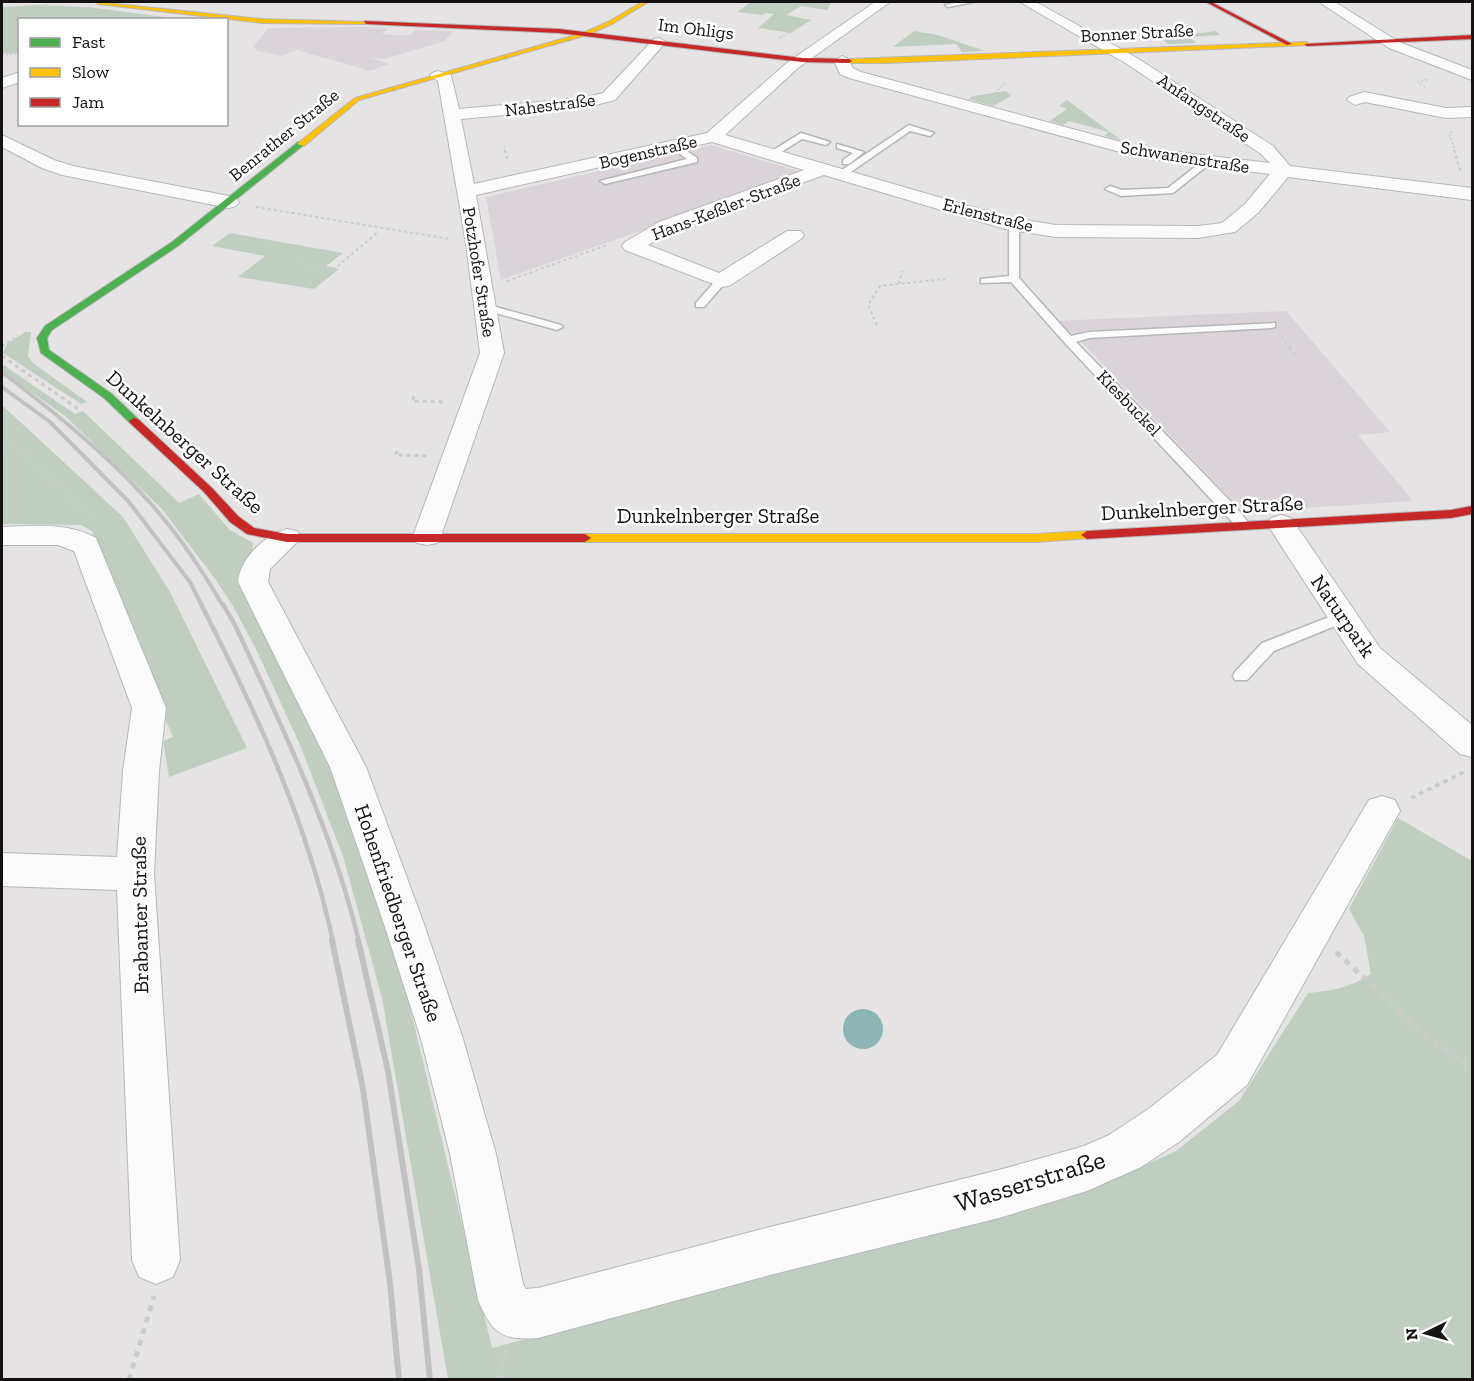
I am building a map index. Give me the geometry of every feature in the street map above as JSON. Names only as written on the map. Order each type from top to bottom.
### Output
[{"type":"street","points":[[2,2],[7,2]]},
{"type":"street","name":"Im Ohligs","points":[[98,2],[262,21],[354,21],[585,34],[802,60]]},
{"type":"street","points":[[585,34],[610,23],[645,2]]},
{"type":"street","name":"Bogenstraße","points":[[467,191],[713,137],[793,65],[883,2]]},
{"type":"street","name":"Anfangstraße","points":[[1027,2],[1118,52],[1267,150],[1284,171]]},
{"type":"street","points":[[1208,2],[1290,44]]},
{"type":"street","points":[[1326,2],[1385,40],[1473,75]]},
{"type":"street","name":"Benrather Straße","points":[[42,338],[48,328],[175,243],[357,99],[585,34]]},
{"type":"street","name":"Bonner Straße","points":[[802,60],[842,61],[1118,52],[1473,37]]},
{"type":"street","name":"Nahestraße","points":[[453,115],[584,103],[609,97],[659,42]]},
{"type":"street","name":"Schwanenstraße","points":[[842,61],[846,71],[855,75],[1142,153],[1470,194]]},
{"type":"street","name":"Potzhofer Straße","points":[[426,536],[492,353],[476,243],[453,115],[445,78],[438,76]]},
{"type":"street","points":[[2,83],[18,78]]},
{"type":"street","points":[[1355,100],[1364,97],[1446,113],[1466,112]]},
{"type":"street","name":"Erlenstraße","points":[[713,137],[1014,225],[1056,231],[1216,231],[1228,228],[1241,219],[1284,171]]},
{"type":"street","points":[[2,140],[48,164],[69,171],[229,202]]},
{"type":"street","name":"Hans-Keßler-Straße","points":[[632,246],[666,226],[833,172]]},
{"type":"street","points":[[721,281],[794,235]]},
{"type":"street","name":"Hans-Keßler-Straße","points":[[632,246],[721,281]]},
{"type":"street","name":"Dunkelnberger Straße","points":[[42,338],[44,351],[108,396],[208,490],[234,519],[250,531],[287,537],[1036,538],[1451,514],[1473,510]]},
{"type":"street","name":"Naturpark","points":[[1281,524],[1369,656],[1473,744]]},
{"type":"street","points":[[2,536],[68,537],[79,540]]},
{"type":"street","name":"Hohenfriedberger Straße","points":[[287,537],[258,563],[253,573],[253,582],[348,767],[442,1039],[473,1154],[498,1284],[503,1300],[515,1315]]},
{"type":"street","name":"Brabanter Straße","points":[[79,540],[86,545],[90,554],[101,589],[149,708],[141,771],[135,874],[156,1260]]},
{"type":"street","name":"Wasserstraße","points":[[515,1315],[538,1313],[999,1194],[1087,1168],[1125,1151],[1163,1126],[1232,1070],[1382,811]]},
{"type":"street","points":[[2,870],[135,874]]},
{"type":"lane","points":[[948,5],[971,2]]},
{"type":"lane","points":[[833,172],[909,128],[930,133]]},
{"type":"lane","points":[[772,154],[801,135],[826,142]]},
{"type":"lane","points":[[604,181],[694,160],[675,146]]},
{"type":"lane","points":[[833,172],[860,152],[840,146]]},
{"type":"lane","points":[[1110,189],[1121,193],[1170,191],[1208,162]]},
{"type":"lane","points":[[985,281],[1014,279],[1014,225]]},
{"type":"lane","name":"Kiesbuckel","points":[[1014,279],[1068,340],[1244,526]]},
{"type":"lane","points":[[700,305],[721,281]]},
{"type":"lane","points":[[484,296],[557,327]]},
{"type":"lane","points":[[1068,340],[1089,334],[1271,325]]},
{"type":"lane","points":[[1241,676],[1268,646],[1342,617]]},
{"type":"path","points":[[42,6],[46,4]]},
{"type":"path","points":[[780,39],[802,24]]},
{"type":"path","points":[[2,55],[18,54]]},
{"type":"path","points":[[1466,112],[1450,136],[1470,194]]},
{"type":"path","points":[[504,146],[508,162]]},
{"type":"path","points":[[229,202],[476,243]]},
{"type":"path","points":[[299,262],[297,263],[334,269],[377,233]]},
{"type":"path","points":[[484,296],[498,284],[614,243],[632,246]]},
{"type":"path","points":[[901,284],[902,271]]},
{"type":"path","points":[[877,325],[866,307],[867,302],[880,286],[945,279]]},
{"type":"path","points":[[901,284],[906,288]]},
{"type":"path","points":[[2,339],[8,341],[2,346]]},
{"type":"path","points":[[1287,354],[1295,354]]},
{"type":"path","points":[[2,356],[23,370]]},
{"type":"path","points":[[414,396],[412,401],[474,402]]},
{"type":"path","points":[[2,447],[17,447],[92,515],[93,522],[79,540]]},
{"type":"path","points":[[397,451],[395,455],[455,457]]},
{"type":"path","points":[[1382,811],[1473,768]]},
{"type":"path","points":[[1313,930],[1434,1042],[1473,1068]]},
{"type":"path","points":[[129,1380],[153,1301],[156,1260]]},
{"type":"shaded area","points":[[268,28],[388,28],[382,34],[389,35],[411,35],[415,30],[453,31],[445,41],[384,59],[369,57],[389,64],[370,71],[297,50],[282,56],[254,50],[257,48],[253,47]]},
{"type":"shaded area","points":[[711,145],[804,173],[501,280],[486,197]]},
{"type":"shaded area","points":[[1286,311],[1390,432],[1358,435],[1413,501],[1259,511],[1244,509],[1230,498],[1073,333],[1064,330],[1055,321]]},
{"type":"green space","points":[[751,2],[831,3],[827,10],[801,6],[786,15],[811,20],[791,33],[758,28],[774,14],[737,12]]},
{"type":"green space","points":[[37,5],[88,7],[171,18],[18,18],[18,53],[2,54],[2,7]]},
{"type":"green space","points":[[1182,24],[1193,34],[1216,31],[1220,35],[1189,37],[1196,43],[1168,44],[1150,29],[1164,29],[1167,34],[1175,33],[1174,31],[1180,29],[1172,26]]},
{"type":"green space","points":[[914,31],[938,35],[985,51],[962,52],[956,44],[893,47]]},
{"type":"green space","points":[[1006,91],[1011,96],[993,106],[968,99],[973,96]]},
{"type":"green space","points":[[1067,100],[1121,140],[1104,136],[1109,132],[1069,121],[1063,125],[1050,121],[1067,109],[1059,106]]},
{"type":"green space","points":[[230,233],[343,253],[326,266],[339,269],[314,289],[238,277],[265,256],[212,246]]},
{"type":"green space","points":[[25,332],[31,332],[28,356],[33,363],[87,402],[81,404],[3,353],[7,344]]},
{"type":"green space","points":[[2,364],[75,414],[83,411],[179,503],[199,494],[230,530],[253,543],[252,555],[318,736],[369,862],[405,987],[492,1348],[1104,1184],[1176,1151],[1239,1101],[1308,993],[1341,988],[1371,974],[1364,936],[1349,909],[1398,818],[1472,861],[1472,1379],[448,1379],[382,998],[343,856],[300,745],[256,649],[233,606],[162,509],[65,416],[2,371]]},
{"type":"green space","points":[[2,405],[123,517],[170,592],[247,748],[169,777],[163,741],[173,737],[112,593],[92,531],[81,525],[2,524]]},
{"type":"water","points":[[863,1009],[871,1010],[877,1015],[882,1021],[882,1037],[877,1043],[871,1048],[863,1049],[855,1048],[849,1043],[844,1037],[843,1029],[844,1021],[849,1015],[855,1010]]},
{"type":"railway","points":[[2,372],[57,415],[127,478],[165,520],[223,606]]},
{"type":"railway","points":[[2,387],[50,422],[129,502],[190,582],[201,604]]},
{"type":"railway","points":[[201,604],[260,727],[295,811],[310,854],[333,942]]},
{"type":"railway","points":[[223,604],[271,704],[321,821],[359,942]]},
{"type":"railway","points":[[332,940],[363,1089],[390,1283],[399,1380]]},
{"type":"railway","points":[[358,940],[388,1071],[419,1269],[430,1380]]},
{"type":"traffic: fast","points":[[2,2],[7,2]]},
{"type":"traffic: fast","points":[[134,421],[108,396],[44,351],[42,338],[48,328],[175,244],[301,144]]},
{"type":"traffic: slow","points":[[98,2],[262,21],[366,22]]},
{"type":"traffic: slow","points":[[301,144],[357,99],[585,34],[610,23],[645,2]]},
{"type":"traffic: slow","points":[[849,61],[1307,44]]},
{"type":"traffic: slow","points":[[585,538],[1036,538],[1087,535]]},
{"type":"traffic: jam","points":[[1208,2],[1289,44]]},
{"type":"traffic: jam","points":[[366,22],[559,31],[802,60],[849,61]]},
{"type":"traffic: jam","points":[[1307,44],[1472,37]]},
{"type":"traffic: jam","points":[[134,421],[208,490],[234,519],[251,531],[287,538],[585,538]]},
{"type":"traffic: jam","points":[[1087,535],[1451,514],[1472,510]]}]
